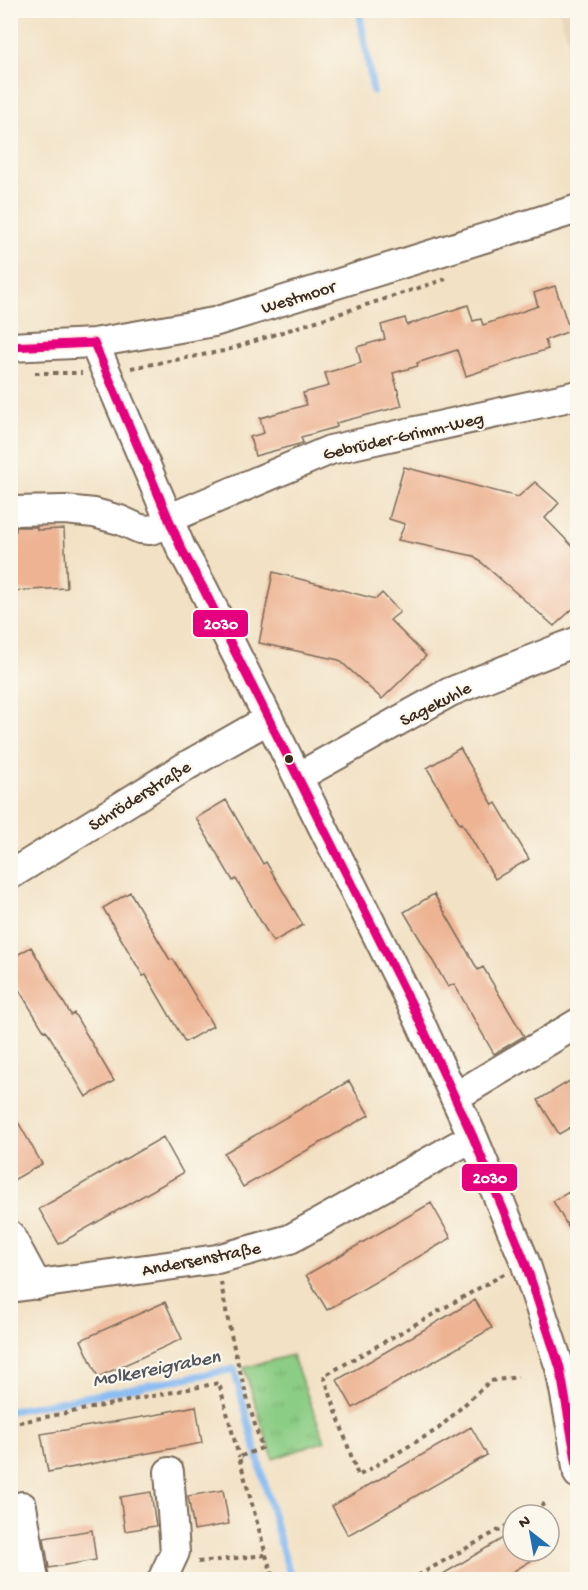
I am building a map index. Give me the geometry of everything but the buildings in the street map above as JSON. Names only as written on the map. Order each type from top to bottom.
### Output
[{"type":"street","name":"Westmoor","points":[[10,346],[94,343],[214,322],[578,209]]},
{"type":"street","points":[[94,343],[181,548],[412,1005],[473,1137],[525,1262],[560,1368],[578,1474]]},
{"type":"street","name":"Gebrüder-Grimm-Weg","points":[[10,511],[65,510],[94,513],[120,520],[140,529],[150,530],[330,450],[578,395]]},
{"type":"street","name":"Sagekuhle","points":[[298,777],[450,692],[578,641]]},
{"type":"street","name":"Schröderstraße","points":[[10,874],[188,765],[269,719]]},
{"type":"street","points":[[455,1097],[578,1023]]},
{"type":"street","name":"Andersenstraße","points":[[24,1287],[217,1259],[290,1239],[473,1137]]},
{"type":"street","points":[[10,1235],[24,1287]]},
{"type":"street","points":[[162,1580],[175,1552],[170,1472]]},
{"type":"street","points":[[22,1506],[34,1580]]},
{"type":"path","points":[[34,373],[106,373]]},
{"type":"path","points":[[217,1259],[231,1337],[262,1448],[239,1457]]},
{"type":"path","points":[[518,1377],[490,1381],[438,1429],[358,1476],[324,1376],[525,1262]]},
{"type":"path","points":[[10,1424],[219,1383],[274,1580]]},
{"type":"path","points":[[410,1580],[501,1529]]},
{"type":"path","points":[[191,1563],[266,1555]]},
{"type":"shaded area","points":[[559,11],[577,11],[577,70]]},
{"type":"green space","points":[[292,1355],[325,1441],[273,1459],[244,1368]]},
{"type":"waterway","points":[[359,10],[373,91]]},
{"type":"waterway","name":"Molkereigraben","points":[[10,1411],[234,1369],[292,1580]]},
{"type":"transit line","name":"2030","points":[[94,343],[181,548],[412,1005],[473,1137],[525,1262],[560,1368],[578,1471]]},
{"type":"transit line","name":"2030","points":[[10,347],[94,343]]}]
